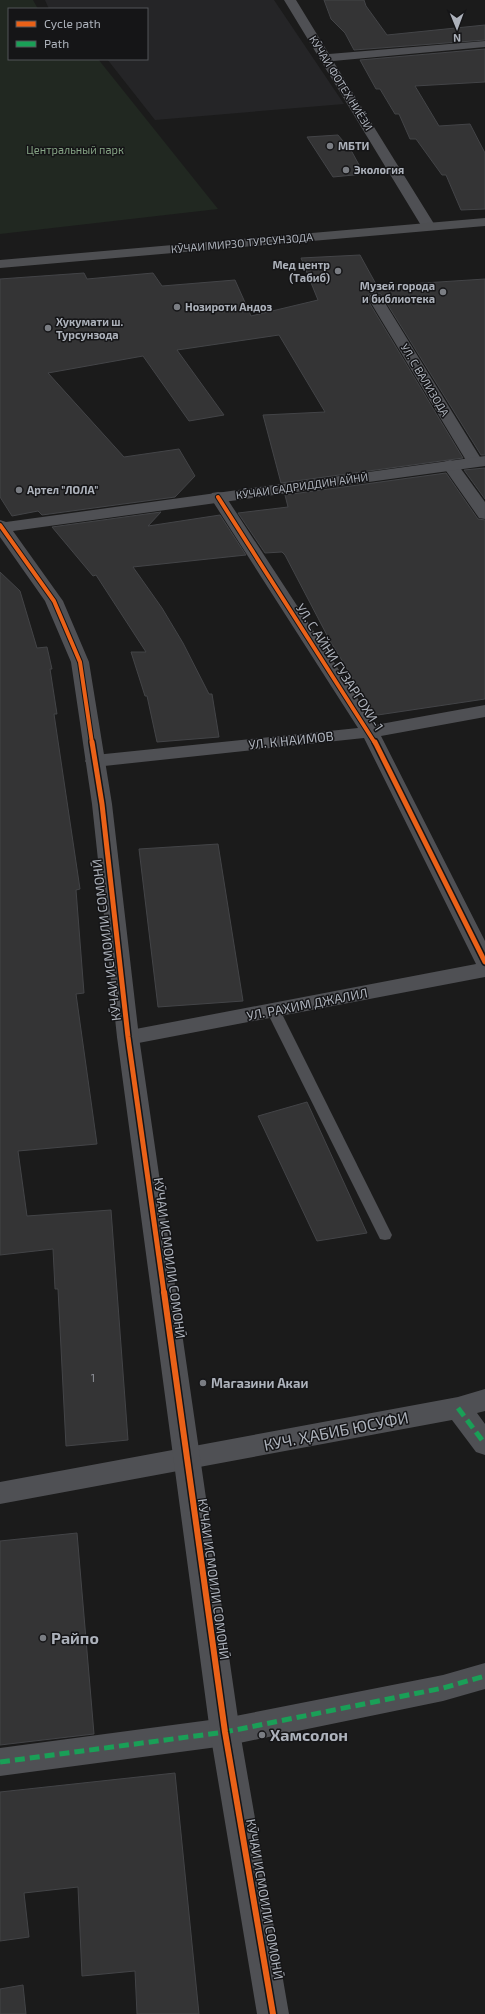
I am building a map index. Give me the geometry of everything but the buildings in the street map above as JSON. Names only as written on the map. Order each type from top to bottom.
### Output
[{"type":"main road","name":"КӮЧАИ МИРЗО ТУРСУНЗОДА","points":[[0,264],[485,222]]},
{"type":"street","name":"КӮЧАИ ФОТЕХ НИЁЗИ","points":[[290,0],[429,227]]},
{"type":"street","points":[[325,58],[485,44]]},
{"type":"street","name":"УЛ. С ВАЛИЗОДА","points":[[375,298],[480,461]]},
{"type":"street","name":"КӮЧАИ САДРИДДИН АЙНӢ","points":[[1,527],[480,461]]},
{"type":"street","points":[[450,465],[485,514]]},
{"type":"street","name":"УЛ. С АЙНИ ГУЗАРГОХИ-1","points":[[218,498],[370,732],[485,962]]},
{"type":"street","name":"КӮЧАИ ИСМОИЛИ СОМОНӢ","points":[[1,527],[54,601],[80,662],[95,761],[128,1037],[224,1732],[273,2014]]},
{"type":"street","name":"УЛ. К НАИМОВ","points":[[95,761],[370,732],[485,711]]},
{"type":"street","name":"УЛ. РАХИМ ДЖАЛИЛ","points":[[128,1037],[485,970]]},
{"type":"street","name":"КУЧ. ҲАБИБ ЮСУФИ","points":[[0,1493],[458,1408],[485,1400]]},
{"type":"street","points":[[458,1408],[485,1444]]},
{"type":"street","points":[[0,1762],[224,1732],[443,1688],[485,1676]]},
{"type":"lane","points":[[273,1010],[384,1235]]},
{"type":"shaded area","points":[[45,0],[274,0],[344,104],[155,120],[108,60],[148,60],[148,8],[49,8]]},
{"type":"green space","name":"Центральный парк","points":[[0,0],[33,0],[37,8],[8,8],[8,60],[99,60],[218,209],[0,234]]},
{"type":"marked path","points":[[458,1408],[485,1444]]},
{"type":"marked path","points":[[0,1762],[225,1732],[443,1688],[485,1676]]},
{"type":"cycle path","points":[[218,497],[370,732],[485,962]]},
{"type":"cycle path","points":[[0,525],[54,601],[80,662],[102,804],[128,1037],[225,1732],[273,2014]]},
{"type":"place","name":"МБТИ","points":[[330,146]]},
{"type":"place","name":"Экология","points":[[346,170]]},
{"type":"place","name":"Мед центр (Табиб)","points":[[338,271]]},
{"type":"place","name":"Музей города и библиотека","points":[[443,292]]},
{"type":"place","name":"Нозироти Андоз","points":[[177,307]]},
{"type":"place","name":"Хукумати ш. Турсунзода","points":[[48,328]]},
{"type":"place","name":"Артел \"ЛОЛА\"","points":[[19,490]]},
{"type":"place","name":"Магазини Акаи","points":[[203,1383]]},
{"type":"place","name":"Райпо","points":[[43,1638]]},
{"type":"place","name":"Хамсолон","points":[[262,1735]]}]
